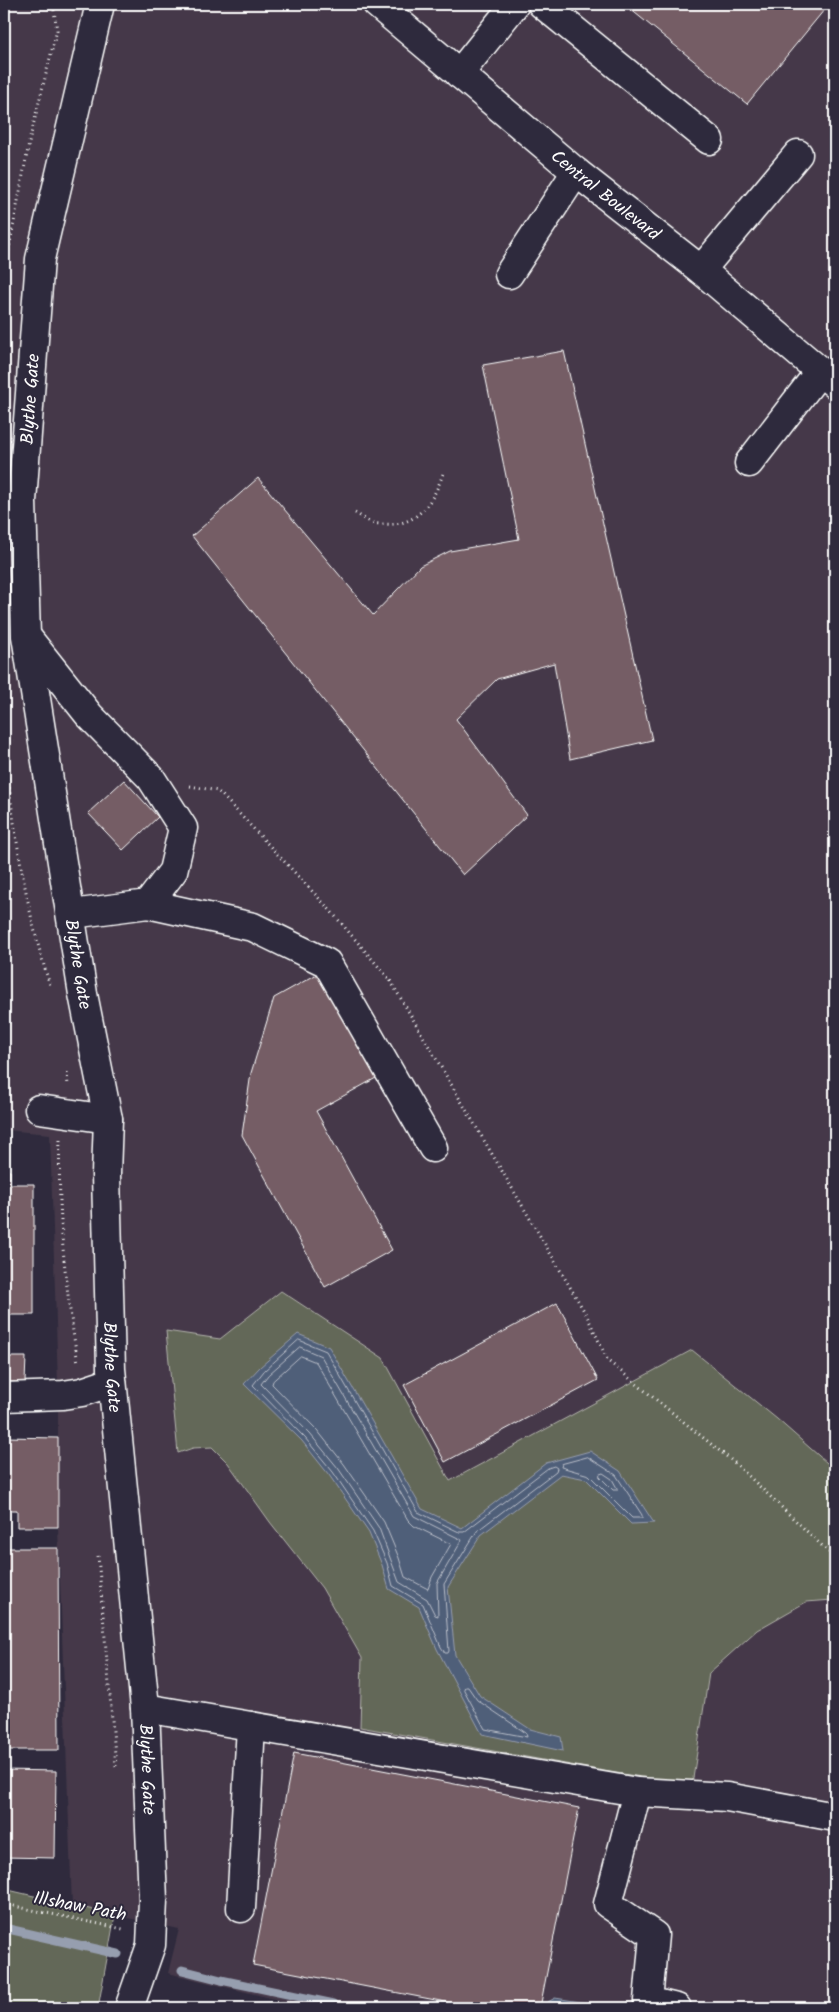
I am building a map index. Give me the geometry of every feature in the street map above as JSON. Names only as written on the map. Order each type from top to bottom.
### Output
[{"type":"street","name":"Blythe Gate","points":[[100,4],[40,259],[14,593],[26,636],[84,994],[108,1119],[106,1174],[112,1382],[144,1708],[154,1900],[151,1945],[129,2008]]},
{"type":"street","name":"Central Boulevard","points":[[377,4],[576,172],[701,270],[828,377]]},
{"type":"street","points":[[459,74],[515,4]]},
{"type":"street","points":[[542,4],[709,140]]},
{"type":"street","points":[[701,270],[798,154]]},
{"type":"street","points":[[509,274],[576,172]]},
{"type":"street","points":[[749,463],[828,377]]},
{"type":"street","points":[[26,636],[89,715],[151,778],[183,828],[173,871],[148,904]]},
{"type":"street","points":[[72,914],[148,904],[253,927],[327,964],[433,1148]]},
{"type":"street","points":[[50,1110],[108,1119]]},
{"type":"street","points":[[4,1397],[63,1395],[82,1392],[112,1382]]},
{"type":"street","points":[[144,1708],[637,1792],[727,1796],[835,1817]]},
{"type":"street","points":[[241,1908],[251,1726]]},
{"type":"street","points":[[637,1792],[608,1904],[654,1935],[648,2001],[678,2008]]},
{"type":"path","points":[[4,275],[30,138],[57,30],[53,4]]},
{"type":"path","points":[[355,513],[373,524],[396,525],[413,519],[426,507],[437,492],[444,471]]},
{"type":"path","points":[[4,748],[21,867],[38,947],[51,989]]},
{"type":"path","points":[[151,778],[218,791],[328,909],[390,980],[587,1316],[608,1361],[736,1464],[835,1558]]},
{"type":"path","points":[[66,1071],[68,1090],[50,1110],[58,1170],[66,1293],[82,1392]]},
{"type":"path","points":[[98,1555],[116,1770]]},
{"type":"path","name":"Illshaw Path","points":[[4,1904],[120,1929],[152,1932]]},
{"type":"path","points":[[120,1929],[122,1920]]},
{"type":"shaded area","points":[[4,4],[835,4],[835,2008],[311,2008],[168,1973],[179,1929],[72,1906],[58,1527],[58,1385],[50,1134],[4,1130]]},
{"type":"green space","points":[[281,1291],[383,1358],[450,1481],[692,1350],[777,1419],[835,1470],[835,1602],[833,1600],[806,1602],[757,1630],[709,1673],[692,1785],[360,1727],[362,1658],[322,1588],[270,1522],[228,1463],[212,1447],[193,1448],[178,1453],[166,1331],[220,1339]]},
{"type":"green space","points":[[4,1889],[115,1915],[98,2008],[4,2008]]},
{"type":"water","points":[[298,1334],[329,1347],[422,1509],[462,1528],[546,1463],[590,1451],[620,1471],[654,1523],[631,1524],[586,1479],[561,1474],[481,1535],[448,1587],[455,1655],[480,1696],[530,1729],[561,1737],[563,1751],[482,1734],[437,1649],[419,1607],[389,1589],[369,1533],[329,1475],[302,1441],[244,1384],[260,1367]]},
{"type":"water","points":[[555,1998],[587,2003],[586,2008],[545,2008],[548,2002]]},
{"type":"building","points":[[624,4],[829,4],[747,104]]},
{"type":"building","points":[[564,351],[652,740],[570,759],[554,663],[497,679],[456,719],[527,815],[463,875],[192,536],[258,478],[373,615],[420,566],[450,551],[519,539],[483,365]]},
{"type":"building","points":[[124,780],[158,817],[123,850],[88,813]]},
{"type":"building","points":[[319,973],[376,1078],[316,1111],[392,1250],[325,1287],[242,1135],[251,1073],[274,998]]},
{"type":"building","points":[[4,1171],[10,1171],[10,1184],[34,1184],[34,1315],[4,1315]]},
{"type":"building","points":[[557,1303],[598,1380],[445,1462],[404,1385]]},
{"type":"building","points":[[4,1357],[26,1357],[25,1382],[4,1382]]},
{"type":"building","points":[[4,1437],[58,1438],[58,1527],[17,1527],[17,1510],[4,1510]]},
{"type":"building","points":[[5,1548],[58,1548],[59,1750],[6,1750]]},
{"type":"building","points":[[294,1753],[579,1808],[540,2008],[477,2008],[253,1965]]},
{"type":"building","points":[[4,1770],[56,1771],[55,1858],[4,1857]]},
{"type":"waterway","points":[[4,1928],[118,1954]]},
{"type":"waterway","points":[[182,1970],[334,2004]]}]
